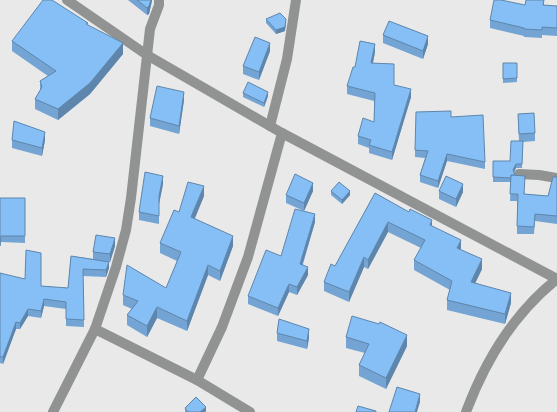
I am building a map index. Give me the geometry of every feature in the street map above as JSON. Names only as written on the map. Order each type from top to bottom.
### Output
[{"type":"street","points":[[67,0],[147,55],[282,133],[557,279],[527,308],[502,339],[485,366],[466,412]]},
{"type":"street","points":[[53,412],[95,330],[108,294],[126,230],[150,29],[159,5],[159,0]]},
{"type":"street","points":[[270,126],[287,59],[296,0]]},
{"type":"street","points":[[197,380],[222,327],[248,257],[282,133]]},
{"type":"street","points":[[519,174],[557,178]]},
{"type":"street","points":[[95,330],[197,380],[250,412]]},
{"type":"building","points":[[43,0],[52,0],[88,23],[86,24],[123,43],[90,83],[58,109],[35,99],[42,87],[40,81],[56,71],[12,41]]},
{"type":"building","points":[[137,0],[151,0],[147,8]]},
{"type":"building","points":[[494,0],[525,5],[526,0],[544,0],[543,5],[557,6],[557,28],[542,27],[542,30],[524,29],[490,20]]},
{"type":"building","points":[[280,13],[286,19],[285,27],[276,30],[266,19]]},
{"type":"building","points":[[389,21],[428,36],[423,51],[383,35]]},
{"type":"building","points":[[255,37],[270,43],[259,72],[243,66]]},
{"type":"building","points":[[360,41],[375,44],[371,63],[394,64],[394,85],[411,89],[392,152],[369,145],[371,140],[358,136],[363,118],[374,122],[375,93],[347,86],[353,67],[355,67]]},
{"type":"building","points":[[503,63],[517,63],[517,78],[503,79]]},
{"type":"building","points":[[248,82],[268,92],[264,103],[243,93]]},
{"type":"building","points":[[157,86],[184,92],[179,126],[150,118]]},
{"type":"building","points":[[451,111],[451,117],[483,115],[485,162],[447,154],[438,181],[420,175],[428,151],[415,150],[416,112]]},
{"type":"building","points":[[534,113],[535,133],[519,134],[518,114]]},
{"type":"building","points":[[14,121],[45,132],[42,148],[12,140]]},
{"type":"building","points":[[511,141],[523,141],[522,164],[516,164],[513,170],[515,175],[511,175],[511,178],[493,177],[493,161],[510,161]]},
{"type":"building","points":[[145,172],[163,176],[159,196],[159,216],[139,212]]},
{"type":"building","points":[[295,174],[313,183],[304,203],[286,195]]},
{"type":"building","points":[[511,175],[525,176],[524,194],[548,196],[553,177],[557,177],[557,216],[535,214],[534,227],[517,226],[518,194],[510,194]]},
{"type":"building","points":[[446,176],[463,184],[456,199],[439,191]]},
{"type":"building","points":[[188,182],[204,186],[191,217],[233,236],[220,271],[208,265],[187,321],[157,307],[147,326],[127,315],[138,301],[123,295],[127,265],[166,288],[181,252],[160,243],[174,210],[179,212]]},
{"type":"building","points":[[339,182],[350,191],[342,200],[331,191]]},
{"type":"building","points":[[375,193],[409,212],[410,209],[432,220],[430,225],[461,240],[457,248],[482,259],[471,282],[511,293],[505,314],[447,300],[452,281],[414,260],[425,240],[388,222],[368,260],[364,257],[349,292],[324,282],[331,264],[335,266]]},
{"type":"building","points":[[0,198],[25,198],[25,236],[1,236],[0,246]]},
{"type":"building","points":[[295,209],[315,214],[300,264],[308,267],[297,287],[289,284],[278,308],[248,296],[266,250],[281,256]]},
{"type":"building","points":[[96,235],[115,238],[110,254],[93,252]]},
{"type":"building","points":[[26,250],[41,253],[41,286],[68,288],[71,256],[109,262],[106,270],[83,269],[84,320],[66,319],[66,302],[44,299],[41,311],[28,309],[20,323],[16,322],[3,357],[0,357],[0,273],[25,279]]},
{"type":"building","points":[[352,316],[379,324],[380,322],[407,335],[386,378],[359,365],[369,344],[346,337]]},
{"type":"building","points":[[279,319],[309,329],[307,341],[277,333]]},
{"type":"building","points":[[397,387],[420,394],[415,412],[389,412]]},
{"type":"building","points":[[196,397],[206,407],[200,412],[188,412],[185,408]]},
{"type":"building","points":[[358,406],[376,411],[376,412],[356,412]]}]
